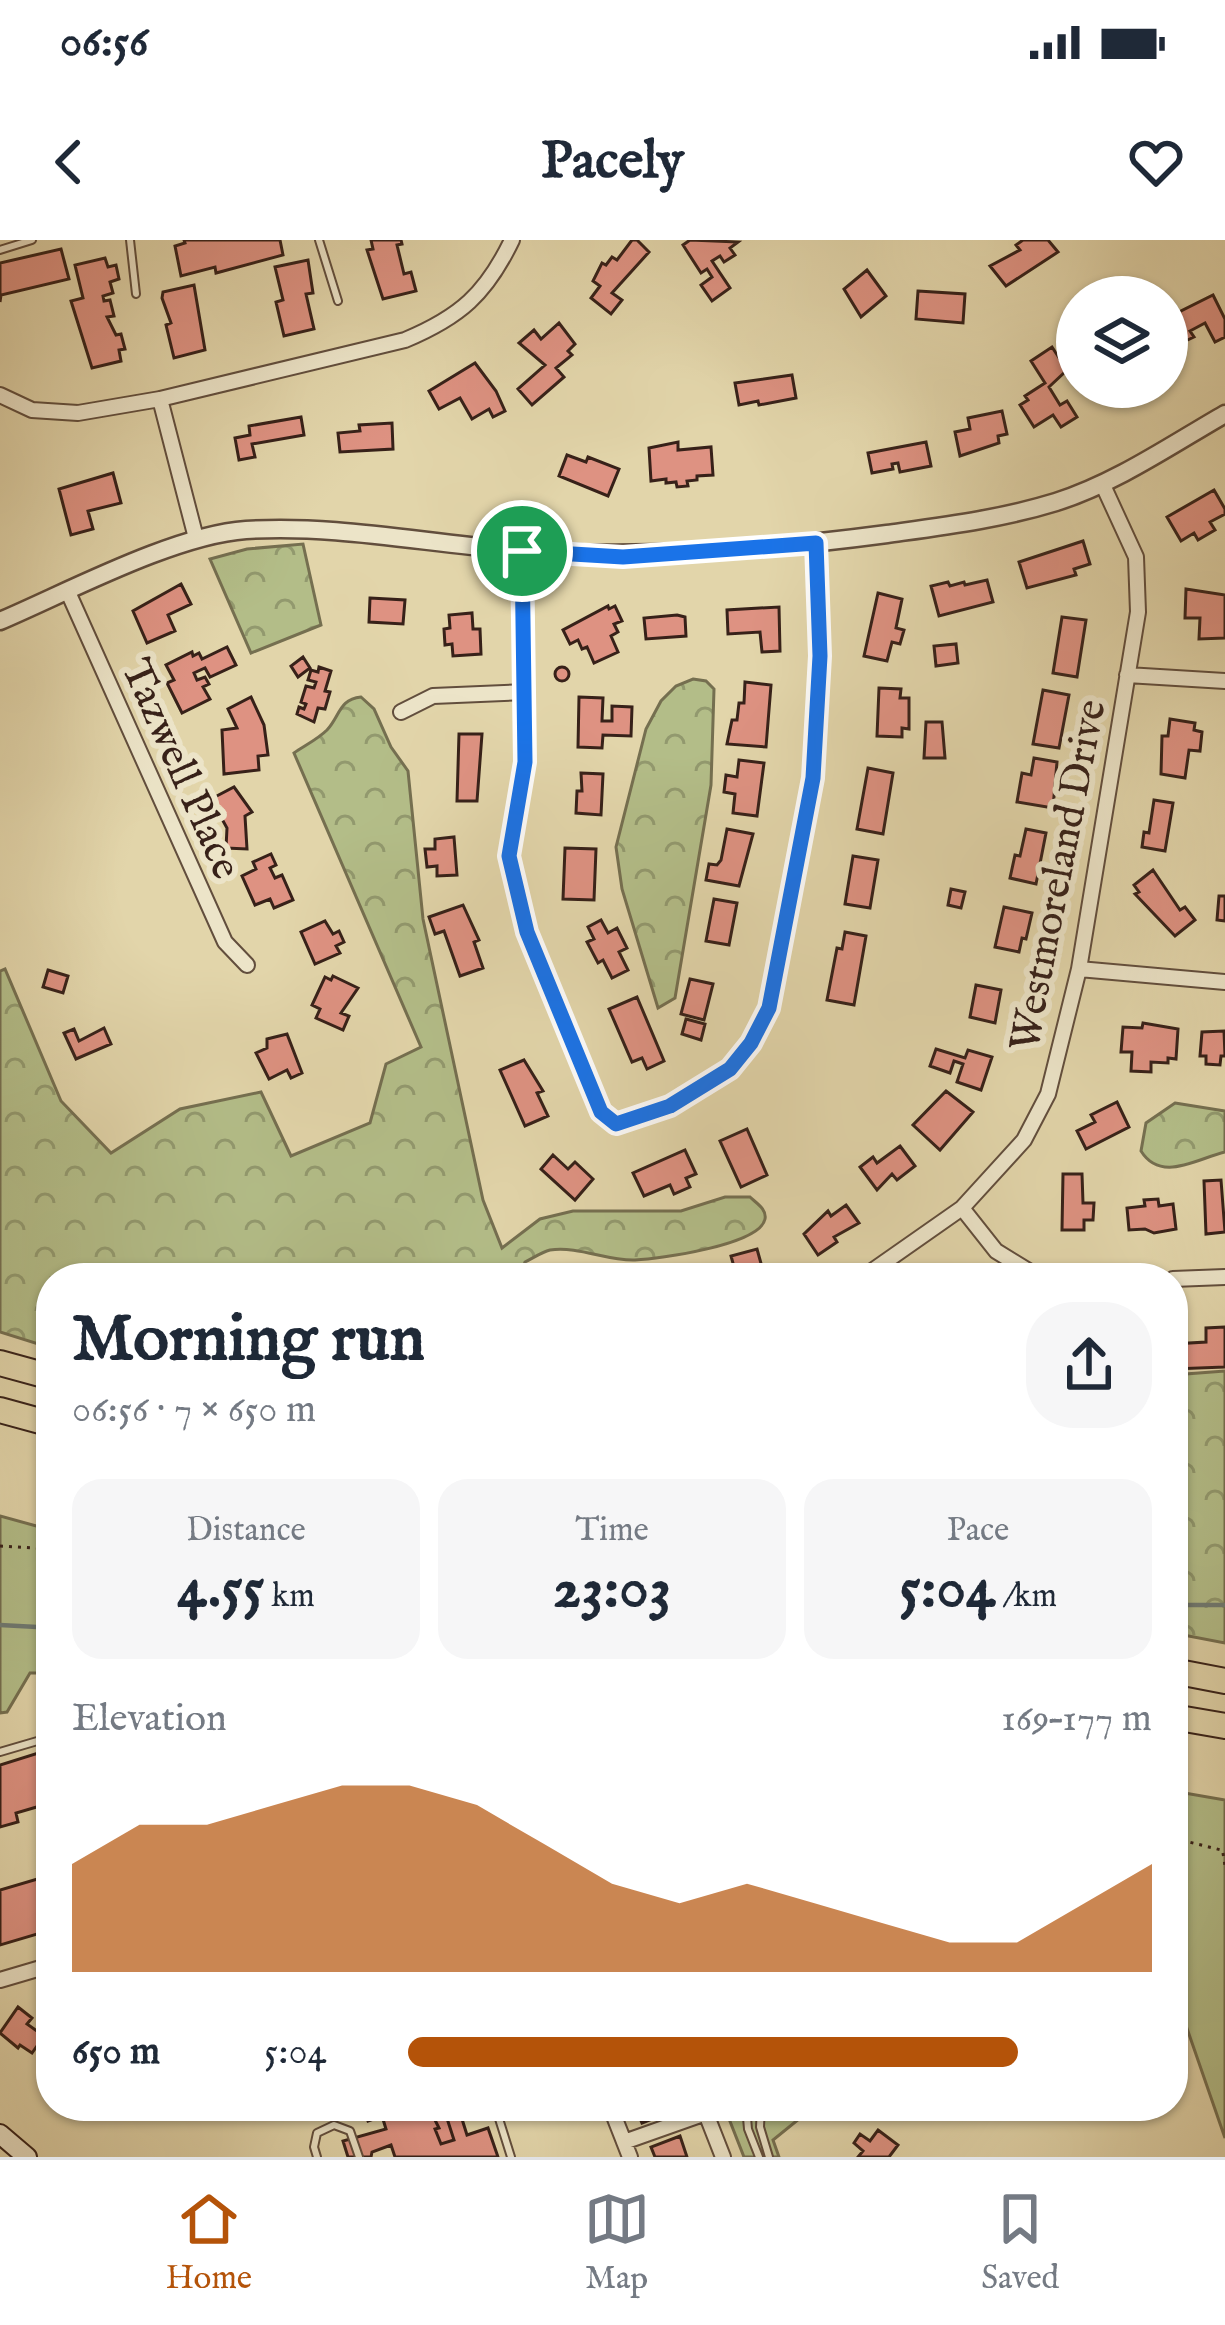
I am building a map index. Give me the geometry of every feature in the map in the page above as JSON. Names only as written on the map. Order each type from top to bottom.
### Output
[{"type":"highway","points":[[0,1363],[36,1373]]},
{"type":"highway","points":[[0,1411],[36,1420]]},
{"type":"highway","points":[[1188,1674],[1225,1681]]},
{"type":"highway","points":[[1188,1720],[1225,1726]]},
{"type":"main road","points":[[0,2134],[27,2157]]},
{"type":"street","points":[[0,395],[32,410],[78,413],[160,399],[405,340],[442,325],[471,303],[496,275],[512,240]]},
{"type":"street","points":[[160,399],[196,538]]},
{"type":"street","points":[[0,621],[196,538],[244,530],[353,532],[623,557],[816,543],[973,522],[1057,502],[1102,483],[1225,414]]},
{"type":"street","name":"Westmoreland Drive","points":[[882,1263],[962,1208],[1024,1140],[1048,1094],[1079,969],[1138,612],[1138,570],[1122,518],[1102,483]]},
{"type":"street","points":[[522,551],[525,762],[509,856],[527,932],[601,1112],[616,1124],[670,1106],[730,1069],[751,1043],[769,1008],[813,778],[820,656],[816,543]]},
{"type":"street","name":"Tazwell Place","points":[[68,592],[225,942],[247,965]]},
{"type":"street","points":[[1127,675],[1225,681]]},
{"type":"street","points":[[401,712],[433,696],[526,692]]},
{"type":"street","points":[[1079,969],[1225,982]]},
{"type":"street","points":[[962,1208],[996,1251],[1016,1263]]},
{"type":"street","points":[[1188,1279],[1225,1277]]},
{"type":"street","points":[[0,1980],[36,1969]]},
{"type":"street","points":[[616,2121],[627,2149],[681,2121]]},
{"type":"street","points":[[709,2121],[723,2157]]},
{"type":"lane","points":[[0,250],[32,240]]},
{"type":"lane","points":[[130,240],[136,294]]},
{"type":"lane","points":[[319,240],[338,301]]},
{"type":"lane","points":[[0,1752],[36,1741]]},
{"type":"lane","points":[[500,2121],[511,2157]]},
{"type":"lane","points":[[747,2121],[759,2157]]},
{"type":"lane","points":[[760,2121],[769,2157]]},
{"type":"lane","points":[[317,2157],[317,2133],[334,2125],[350,2131],[359,2157]]},
{"type":"path","points":[[0,1546],[36,1548]]},
{"type":"path","points":[[1188,1842],[1224,1851],[1225,1866]]},
{"type":"green space","points":[[303,544],[321,625],[251,653],[210,559],[247,549]]},
{"type":"green space","points":[[693,679],[706,681],[714,689],[711,785],[675,998],[658,1008],[622,889],[616,847],[646,729],[661,701],[676,686]]},
{"type":"green space","points":[[361,697],[374,709],[408,771],[423,919],[483,1200],[502,1248],[540,1219],[573,1211],[681,1211],[725,1197],[750,1197],[763,1209],[765,1219],[759,1228],[728,1243],[635,1260],[550,1250],[525,1263],[36,1263],[36,1343],[0,1332],[0,971],[5,969],[61,1101],[111,1153],[180,1109],[261,1092],[291,1156],[370,1123],[386,1064],[421,1047],[294,753],[327,730],[348,701]]},
{"type":"green space","points":[[1175,1103],[1225,1111],[1225,1152],[1180,1166],[1149,1161],[1141,1151],[1146,1123]]},
{"type":"green space","points":[[1225,1371],[1225,1643],[1188,1636],[1188,1374]]},
{"type":"green space","points":[[0,1516],[36,1526],[36,1673],[30,1673],[7,1712],[0,1713]]},
{"type":"green space","points":[[1188,1794],[1225,1800],[1225,2138],[1188,2031]]},
{"type":"green space","points":[[730,2121],[796,2121],[773,2140],[779,2157],[744,2157]]},
{"type":"building","points":[[184,240],[280,240],[283,255],[216,273],[215,267],[181,276],[175,246]]},
{"type":"building","points":[[371,240],[401,240],[397,245],[404,274],[411,272],[416,291],[383,299],[367,250],[373,249]]},
{"type":"building","points":[[632,240],[649,252],[612,293],[622,300],[611,314],[591,298],[600,286],[593,281],[602,263],[606,265],[612,257],[617,260]]},
{"type":"building","points":[[690,240],[738,242],[730,248],[735,255],[724,262],[720,256],[712,261],[730,288],[712,301],[701,285],[712,277],[707,269],[701,273],[683,245]]},
{"type":"building","points":[[1023,240],[1048,240],[1058,252],[1006,286],[990,266],[1020,250],[1016,245]]},
{"type":"building","points":[[61,249],[69,279],[1,295],[0,302],[0,263]]},
{"type":"building","points":[[105,258],[108,267],[116,265],[119,279],[110,282],[113,293],[103,296],[104,301],[110,300],[114,316],[107,317],[116,335],[121,334],[125,349],[119,350],[121,361],[92,368],[71,301],[83,298],[75,265]]},
{"type":"building","points":[[308,260],[313,293],[306,294],[314,329],[284,336],[276,302],[283,300],[275,267]]},
{"type":"building","points":[[867,270],[886,296],[861,317],[844,289]]},
{"type":"building","points":[[194,285],[205,350],[174,358],[163,292]]},
{"type":"building","points":[[918,291],[965,294],[963,323],[916,319]]},
{"type":"building","points":[[1213,295],[1225,319],[1225,337],[1215,342],[1205,323],[1190,331],[1194,337],[1188,340],[1188,308]]},
{"type":"building","points":[[559,323],[575,344],[568,351],[572,355],[556,368],[564,377],[532,405],[518,389],[545,365],[519,343],[534,330],[541,339]]},
{"type":"building","points":[[1052,347],[1056,353],[1056,380],[1049,387],[1056,408],[1071,408],[1077,417],[1061,427],[1053,415],[1034,427],[1020,405],[1045,383],[1031,361]]},
{"type":"building","points":[[475,363],[505,411],[493,417],[489,409],[472,419],[460,398],[439,409],[429,391]]},
{"type":"building","points":[[792,375],[796,398],[739,405],[735,383]]},
{"type":"building","points":[[1002,411],[1007,434],[998,436],[999,443],[960,456],[955,432],[970,429],[968,418]]},
{"type":"building","points":[[301,417],[304,435],[252,444],[255,457],[239,460],[235,438],[250,435],[249,426]]},
{"type":"building","points":[[392,423],[393,449],[340,452],[338,433],[360,431],[359,425]]},
{"type":"building","points":[[678,442],[678,450],[711,447],[713,475],[697,476],[687,481],[688,486],[677,487],[666,479],[651,481],[649,448]]},
{"type":"building","points":[[926,442],[931,466],[900,472],[898,463],[892,464],[893,469],[872,473],[868,453]]},
{"type":"building","points":[[567,455],[619,469],[608,496],[559,476]]},
{"type":"building","points":[[113,473],[121,503],[88,511],[93,529],[71,535],[59,489]]},
{"type":"building","points":[[1214,490],[1225,509],[1225,514],[1210,522],[1215,530],[1198,540],[1194,533],[1181,541],[1167,517]]},
{"type":"building","points":[[1083,541],[1090,564],[1074,569],[1076,575],[1027,588],[1019,562]]},
{"type":"building","points":[[987,580],[993,602],[939,616],[931,586]]},
{"type":"building","points":[[181,584],[191,604],[168,615],[175,631],[147,643],[133,611]]},
{"type":"building","points":[[1186,589],[1225,595],[1225,638],[1199,639],[1200,618],[1185,618]]},
{"type":"building","points":[[878,593],[902,599],[896,628],[904,630],[900,644],[892,642],[887,661],[864,656]]},
{"type":"building","points":[[370,598],[405,600],[403,624],[369,622]]},
{"type":"building","points":[[615,606],[622,621],[614,624],[618,632],[611,636],[618,652],[594,663],[587,647],[582,649],[578,640],[570,644],[563,630]]},
{"type":"building","points":[[779,607],[780,651],[762,652],[760,632],[728,634],[727,610]]},
{"type":"building","points":[[472,613],[473,629],[480,629],[481,654],[453,656],[452,644],[445,645],[449,615]]},
{"type":"building","points":[[685,617],[686,636],[646,639],[644,618]]},
{"type":"building","points":[[1062,617],[1086,620],[1077,677],[1053,673]]},
{"type":"building","points":[[956,644],[958,663],[936,666],[934,646]]},
{"type":"building","points":[[227,647],[236,665],[210,677],[205,668],[194,673],[197,680],[205,677],[209,684],[203,687],[210,699],[182,713],[167,683],[174,680],[166,665],[192,652],[202,659]]},
{"type":"building","points":[[303,657],[310,668],[298,677],[291,666]]},
{"type":"building","points":[[319,667],[331,671],[325,691],[330,692],[314,722],[297,714],[306,704],[301,702],[306,686],[314,688],[316,682],[308,680],[311,670],[318,672]]},
{"type":"building","points":[[562,667],[569,674],[562,681],[555,674]]},
{"type":"building","points":[[745,682],[771,685],[766,747],[727,744],[739,703],[744,703]]},
{"type":"building","points":[[879,688],[901,689],[900,698],[909,698],[909,729],[902,728],[902,737],[877,736]]},
{"type":"building","points":[[1043,690],[1069,695],[1059,748],[1033,744]]},
{"type":"building","points":[[251,697],[264,725],[268,755],[258,756],[259,770],[224,774],[222,730],[237,728],[228,709]]},
{"type":"building","points":[[579,697],[603,698],[602,721],[612,721],[612,706],[632,707],[631,736],[603,735],[602,748],[578,747]]},
{"type":"building","points":[[1170,719],[1195,723],[1194,730],[1202,732],[1200,751],[1189,750],[1185,778],[1161,774],[1162,736],[1168,736]]},
{"type":"building","points":[[926,722],[942,722],[945,758],[924,758]]},
{"type":"building","points":[[459,734],[482,734],[477,801],[457,801]]},
{"type":"building","points":[[1034,758],[1057,762],[1053,808],[1017,802],[1022,773],[1031,775]]},
{"type":"building","points":[[739,760],[764,763],[757,816],[733,813],[735,794],[724,792],[726,775],[737,777]]},
{"type":"building","points":[[868,768],[893,773],[883,834],[857,829]]},
{"type":"building","points":[[581,773],[603,774],[601,815],[576,813]]},
{"type":"building","points":[[234,787],[252,812],[245,816],[247,849],[226,848],[227,828],[211,799]]},
{"type":"building","points":[[1154,800],[1173,803],[1165,851],[1142,847]]},
{"type":"building","points":[[727,829],[753,834],[739,886],[706,880],[709,864],[721,860]]},
{"type":"building","points":[[1026,829],[1046,833],[1036,884],[1010,878]]},
{"type":"building","points":[[454,837],[457,875],[437,876],[437,866],[427,867],[425,849],[435,849],[435,839]]},
{"type":"building","points":[[565,848],[596,849],[594,900],[563,899]]},
{"type":"building","points":[[271,854],[276,865],[270,868],[275,878],[282,875],[293,900],[274,908],[270,899],[255,905],[242,876],[256,869],[253,862]]},
{"type":"building","points":[[853,856],[878,860],[870,908],[845,904]]},
{"type":"building","points":[[1153,870],[1180,910],[1185,907],[1195,920],[1175,936],[1135,894],[1139,892],[1134,885]]},
{"type":"building","points":[[951,889],[965,892],[961,908],[948,905]]},
{"type":"building","points":[[1219,896],[1225,896],[1225,921],[1217,920]]},
{"type":"building","points":[[714,899],[737,903],[729,945],[706,941]]},
{"type":"building","points":[[463,905],[479,940],[474,942],[483,968],[460,976],[444,931],[435,934],[429,917]]},
{"type":"building","points":[[1004,907],[1032,913],[1019,952],[995,947]]},
{"type":"building","points":[[601,920],[608,933],[617,928],[627,948],[619,952],[628,970],[612,978],[587,942],[594,939],[588,927]]},
{"type":"building","points":[[325,921],[333,934],[339,931],[344,942],[336,946],[340,953],[315,964],[301,932]]},
{"type":"building","points":[[845,932],[866,936],[854,1005],[827,1000],[837,948],[842,949]]},
{"type":"building","points":[[48,970],[68,976],[63,993],[43,987]]},
{"type":"building","points":[[333,976],[358,988],[341,1013],[349,1016],[343,1030],[316,1018],[320,1009],[312,1005],[325,977],[331,980]]},
{"type":"building","points":[[690,979],[713,984],[704,1020],[681,1014]]},
{"type":"building","points":[[976,985],[1001,990],[995,1023],[970,1017]]},
{"type":"building","points":[[637,997],[664,1061],[647,1069],[642,1058],[632,1062],[609,1009]]},
{"type":"building","points":[[686,1019],[705,1024],[701,1040],[682,1034]]},
{"type":"building","points":[[1143,1023],[1178,1029],[1176,1059],[1151,1062],[1151,1072],[1131,1071],[1132,1052],[1121,1052],[1123,1027],[1142,1028]]},
{"type":"building","points":[[104,1028],[111,1044],[76,1059],[64,1033],[74,1029],[79,1041]]},
{"type":"building","points":[[1224,1031],[1225,1056],[1220,1065],[1206,1064],[1206,1056],[1200,1056],[1202,1032]]},
{"type":"building","points":[[287,1034],[302,1073],[291,1078],[287,1070],[269,1079],[256,1053],[267,1048],[267,1039]]},
{"type":"building","points":[[936,1049],[965,1058],[968,1050],[992,1057],[981,1090],[957,1082],[963,1064],[954,1061],[950,1073],[930,1066]]},
{"type":"building","points":[[524,1060],[543,1091],[537,1093],[548,1116],[525,1126],[500,1070]]},
{"type":"building","points":[[946,1091],[973,1112],[940,1150],[913,1125]]},
{"type":"building","points":[[1117,1102],[1129,1127],[1086,1149],[1077,1131],[1095,1122],[1091,1115]]},
{"type":"building","points":[[747,1129],[767,1175],[741,1187],[720,1141]]},
{"type":"building","points":[[900,1146],[915,1166],[897,1180],[892,1174],[877,1190],[860,1167],[873,1157],[877,1163]]},
{"type":"building","points":[[685,1150],[696,1174],[686,1178],[690,1187],[674,1194],[670,1185],[644,1196],[633,1173]]},
{"type":"building","points":[[553,1155],[568,1169],[575,1162],[593,1179],[575,1200],[541,1169]]},
{"type":"building","points":[[1063,1174],[1082,1174],[1083,1203],[1094,1203],[1093,1220],[1084,1220],[1084,1230],[1062,1230]]},
{"type":"building","points":[[1221,1180],[1225,1232],[1206,1234],[1204,1181]]},
{"type":"building","points":[[1158,1199],[1159,1206],[1173,1204],[1176,1229],[1129,1230],[1127,1208]]},
{"type":"building","points":[[846,1205],[859,1223],[834,1237],[837,1242],[818,1255],[804,1234],[828,1211],[831,1216]]},
{"type":"building","points":[[757,1249],[761,1263],[733,1263],[731,1256]]},
{"type":"building","points":[[1225,1327],[1225,1367],[1188,1368],[1188,1343],[1206,1342],[1206,1328]]},
{"type":"building","points":[[36,1754],[36,1807],[16,1813],[18,1822],[0,1827],[0,1765]]},
{"type":"building","points":[[36,1879],[36,1934],[0,1945],[0,1890]]},
{"type":"building","points":[[18,2007],[32,2018],[27,2024],[36,2030],[36,2047],[32,2053],[18,2048],[0,2033]]},
{"type":"building","points":[[384,2121],[436,2121],[441,2144],[454,2140],[448,2121],[463,2121],[467,2135],[488,2128],[498,2157],[395,2157],[391,2145],[372,2152],[371,2157],[348,2157],[343,2141],[386,2129]]},
{"type":"building","points":[[436,2121],[448,2121],[454,2140],[441,2144],[435,2129],[439,2128]]},
{"type":"building","points":[[878,2130],[898,2145],[889,2157],[858,2157],[863,2151],[854,2143],[860,2134],[870,2141]]},
{"type":"building","points":[[680,2136],[687,2157],[655,2157],[651,2147]]},
{"type":"waterway","points":[[1188,1605],[1225,1605]]},
{"type":"waterway","points":[[0,1625],[36,1627]]},
{"type":"route","points":[[816,543],[820,656],[813,778],[769,1008],[751,1043],[730,1069],[670,1106],[616,1124],[601,1112],[527,932],[509,856],[525,762],[522,551],[623,557],[816,543]]}]
